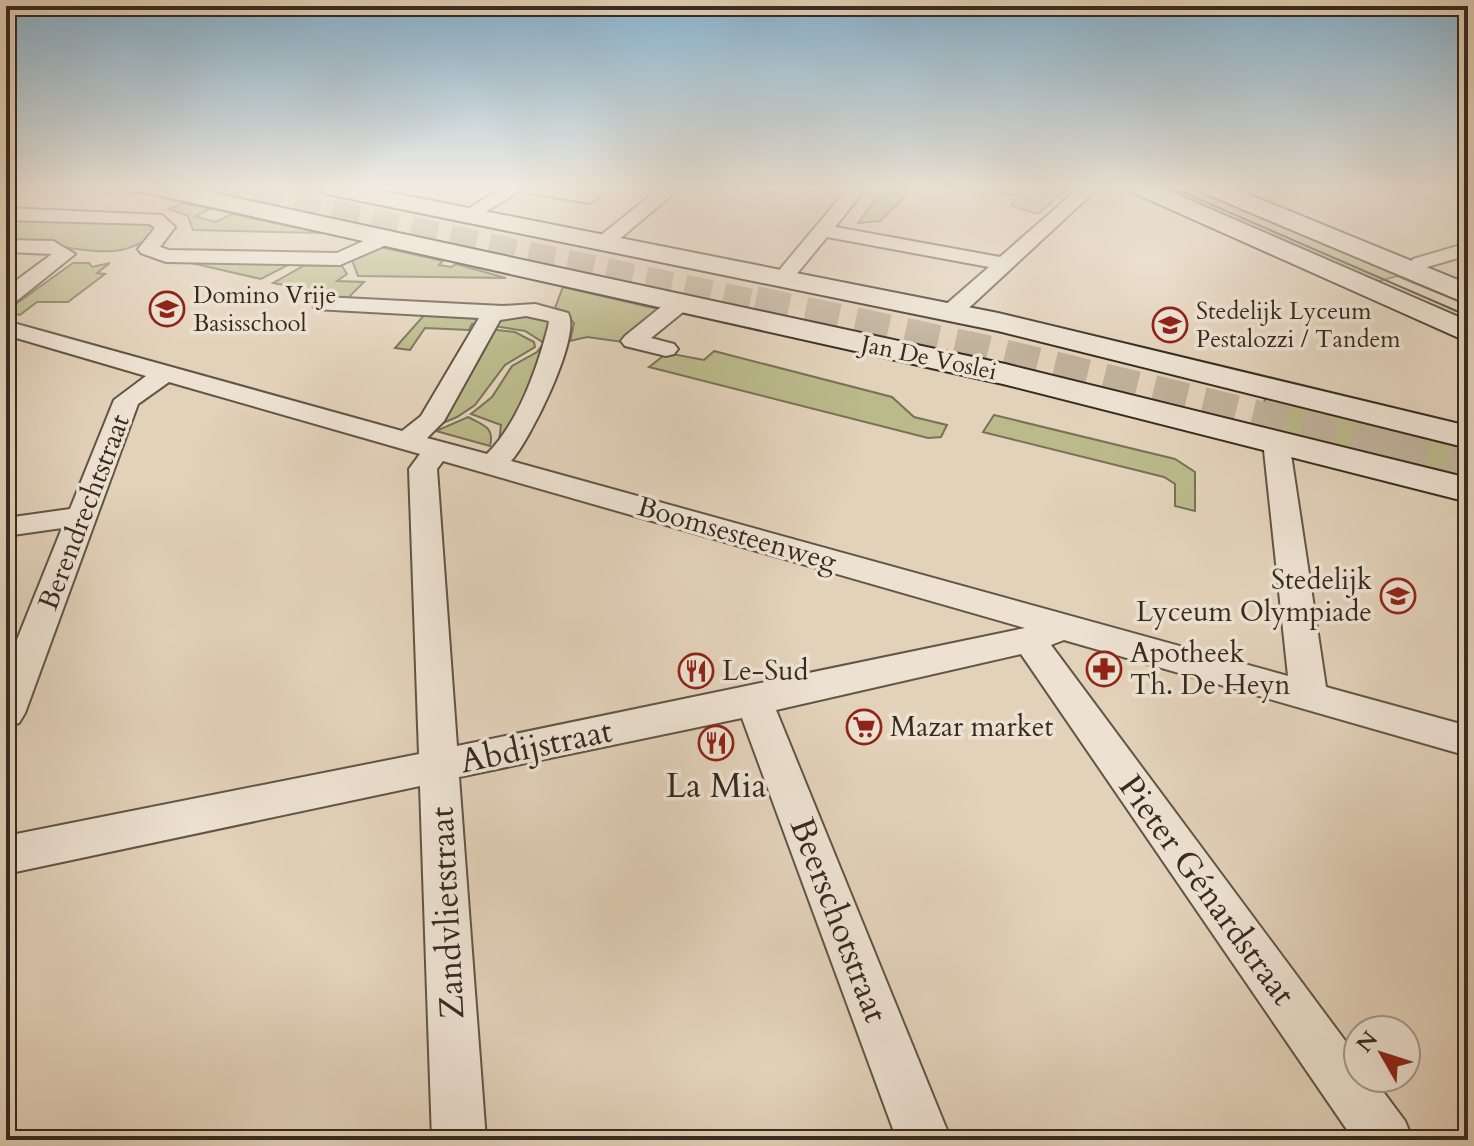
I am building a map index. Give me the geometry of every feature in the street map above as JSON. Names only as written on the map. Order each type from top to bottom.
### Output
[{"type":"main road","name":"Jan De Voslei","points":[[402,241],[1005,374],[1466,488]]},
{"type":"main road","name":"Jan De Voslei","points":[[596,241],[951,312],[1466,438]]},
{"type":"main road","points":[[1262,241],[1468,333]]},
{"type":"main road","points":[[1338,241],[1468,295]]},
{"type":"street","points":[[154,241],[148,249],[166,256],[340,259],[378,241]]},
{"type":"street","points":[[783,278],[813,241]]},
{"type":"street","points":[[884,241],[1005,264]]},
{"type":"street","points":[[951,312],[1030,241]]},
{"type":"street","points":[[6,246],[53,247],[65,254],[6,298]]},
{"type":"street","points":[[1412,273],[1420,263],[1468,249]]},
{"type":"street","points":[[666,349],[633,341],[680,303]]},
{"type":"street","points":[[323,304],[552,314],[560,318],[562,325],[512,444],[492,465]]},
{"type":"street","points":[[422,446],[431,421],[486,321],[502,312]]},
{"type":"street","name":"Boomsesteenweg","points":[[6,328],[492,465],[1046,633],[1309,697],[1468,741]]},
{"type":"street","name":"Berendrechtstraat","points":[[6,713],[127,400],[165,374]]},
{"type":"street","points":[[1276,441],[1309,697]]},
{"type":"street","name":"Zandvlietstraat","points":[[422,446],[459,1140]]},
{"type":"street","points":[[6,527],[82,516]]},
{"type":"street","name":"Abdijstraat","points":[[6,855],[754,701],[1046,633]]},
{"type":"street","name":"Pieter Génardstraat","points":[[1046,633],[1386,1140]]},
{"type":"street","name":"Beerschotstraat","points":[[754,701],[924,1140]]},
{"type":"shaded area","points":[[6,241],[142,241],[113,251],[6,244]]},
{"type":"shaded area","points":[[1270,241],[1325,241],[1468,299],[1468,305],[1397,276],[1366,285]]},
{"type":"shaded area","points":[[380,247],[443,261],[439,265],[451,267],[456,264],[506,278],[358,276],[352,260]]},
{"type":"shaded area","points":[[194,260],[292,263],[261,279],[191,263]]},
{"type":"shaded area","points":[[73,263],[89,263],[92,267],[110,263],[97,273],[105,274],[68,302],[37,302],[20,315],[6,311]]},
{"type":"shaded area","points":[[305,265],[342,266],[347,274],[337,281],[364,282],[347,299],[300,293],[304,289],[273,283]]},
{"type":"shaded area","points":[[563,287],[662,310],[623,342],[587,337],[570,341],[574,323],[564,312],[555,308]]},
{"type":"shaded area","points":[[426,313],[477,317],[477,324],[472,324],[469,330],[425,328],[410,350],[395,348]]},
{"type":"shaded area","points":[[526,314],[553,320],[544,343],[525,331],[488,325],[494,320]]},
{"type":"shaded area","points":[[489,329],[515,332],[534,342],[535,347],[505,365],[475,405],[436,426]]},
{"type":"shaded area","points":[[541,347],[547,347],[521,405],[499,441],[501,425],[471,414],[492,397],[512,366]]},
{"type":"shaded area","points":[[714,351],[892,397],[914,417],[947,425],[941,437],[928,438],[649,367],[667,353],[704,360]]},
{"type":"shaded area","points":[[1267,392],[1468,448],[1468,477],[1457,479],[1256,430]]},
{"type":"shaded area","points":[[994,415],[1175,459],[1195,472],[1195,511],[1175,506],[1175,484],[1164,477],[983,432]]},
{"type":"shaded area","points":[[468,417],[489,431],[490,446],[436,431]]},
{"type":"tunnel","points":[[466,241],[764,305]]},
{"type":"tunnel","points":[[755,303],[986,352],[1394,450]]},
{"type":"tunnel","points":[[1386,448],[1468,468]]},
{"type":"tram line","points":[[1296,241],[1468,316]]},
{"type":"place","name":"Domino Vrije Basisschool","points":[[167,309]]},
{"type":"place","name":"Stedelijk Lyceum Pestalozzi / Tandem","points":[[1170,325]]},
{"type":"place","name":"Stedelijk Lyceum Olympiade","points":[[1398,596]]},
{"type":"place","name":"Apotheek Th. De Heyn","points":[[1104,669]]},
{"type":"place","name":"Le-Sud","points":[[696,671]]},
{"type":"place","name":"Mazar market","points":[[864,727]]},
{"type":"place","name":"La Mia","points":[[716,743]]}]
